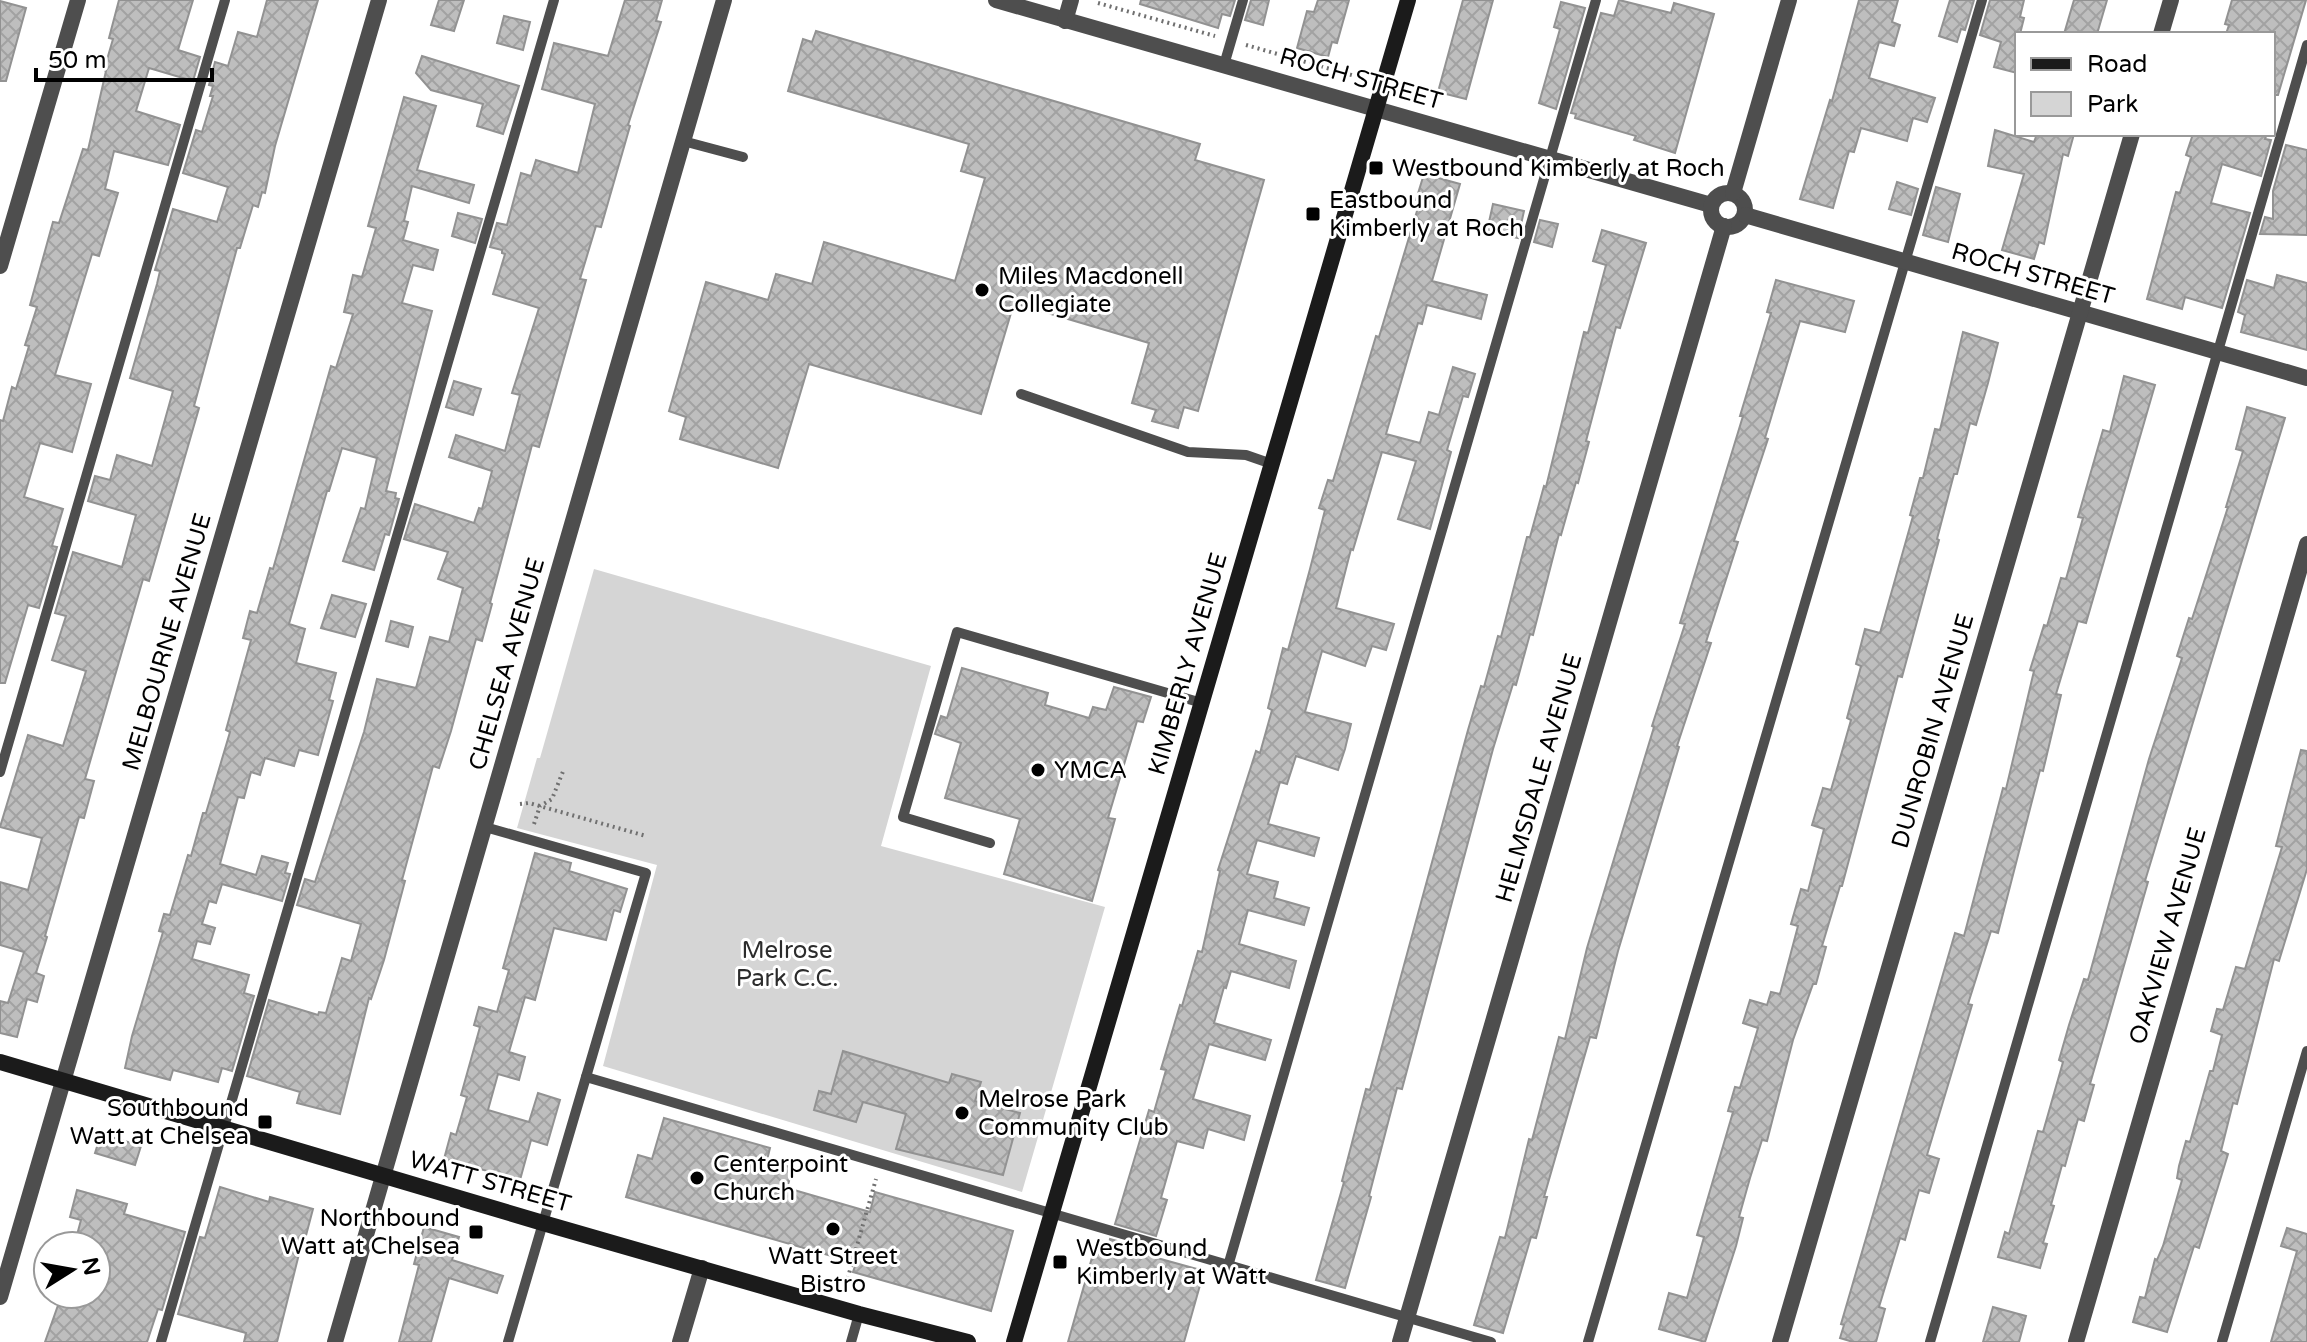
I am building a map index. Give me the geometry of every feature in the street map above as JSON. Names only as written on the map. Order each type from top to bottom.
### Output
[{"type":"street","points":[[0,266],[78,0]]},
{"type":"street","name":"MELBOURNE AVENUE","points":[[0,1297],[379,0]]},
{"type":"street","name":"CHELSEA AVENUE","points":[[335,1342],[724,0]]},
{"type":"street","name":"ROCH STREET","points":[[996,0],[1711,205]]},
{"type":"street","points":[[1065,21],[1071,0]]},
{"type":"street","name":"KIMBERLY AVENUE","points":[[1014,1342],[1408,0]]},
{"type":"street","points":[[1733,193],[1789,0]]},
{"type":"street","points":[[2162,32],[2171,0]]},
{"type":"street","name":"DUNROBIN AVENUE","points":[[1780,1342],[2131,136]]},
{"type":"street","points":[[1722,193],[1733,193],[1743,200],[1745,215],[1735,226],[1724,226],[1712,216],[1711,205],[1722,193]]},
{"type":"street","name":"ROCH STREET","points":[[1745,215],[2307,378]]},
{"type":"street","name":"HELMSDALE AVENUE","points":[[1400,1342],[1724,226]]},
{"type":"street","name":"OAKVIEW AVENUE","points":[[2076,1342],[2307,544]]},
{"type":"street","name":"WATT STREET","points":[[0,1062],[543,1223],[859,1314],[968,1342]]},
{"type":"street","points":[[680,1342],[702,1268]]},
{"type":"lane","points":[[0,772],[225,0]]},
{"type":"lane","points":[[161,1342],[554,0]]},
{"type":"lane","points":[[1224,65],[1243,0]]},
{"type":"lane","points":[[1228,1266],[1596,0]]},
{"type":"lane","points":[[1588,1342],[1982,0]]},
{"type":"lane","points":[[1930,1342],[2307,45]]},
{"type":"lane","points":[[683,141],[743,157]]},
{"type":"lane","points":[[1021,394],[1188,452],[1246,455],[1272,464]]},
{"type":"lane","points":[[990,843],[903,817],[957,632],[1202,703]]},
{"type":"lane","points":[[485,827],[646,873],[508,1342]]},
{"type":"lane","points":[[2222,1342],[2307,1051]]},
{"type":"lane","points":[[586,1077],[1491,1342]]},
{"type":"lane","points":[[851,1342],[859,1314]]},
{"type":"path","points":[[533,826],[540,806],[552,799],[564,769]]},
{"type":"path","points":[[520,804],[540,806],[646,836]]},
{"type":"path","points":[[846,1284],[880,1163]]},
{"type":"green space","name":"Melrose Park C.C.","points":[[594,569],[931,666],[881,846],[1105,907],[1022,1192],[603,1066],[657,865],[517,828]]},
{"type":"building","points":[[119,0],[193,0],[178,50],[200,57],[193,81],[149,68],[136,111],[180,125],[168,165],[114,151],[105,189],[118,193],[99,256],[92,254],[55,375],[91,384],[72,452],[40,443],[24,497],[63,509],[52,546],[57,547],[39,608],[28,605],[5,683],[0,683],[0,420],[3,421],[12,387],[16,389],[29,346],[25,345],[37,307],[30,305],[53,222],[59,223],[83,149],[88,150]]},
{"type":"building","points":[[267,0],[318,0],[275,146],[265,193],[262,192],[258,207],[253,205],[240,248],[237,248],[194,406],[199,408],[149,581],[143,579],[85,779],[94,781],[84,818],[79,817],[45,936],[36,973],[44,976],[37,1002],[27,999],[17,1037],[0,1033],[0,1001],[8,1003],[24,952],[0,945],[0,882],[28,890],[42,838],[0,827],[28,735],[63,746],[86,671],[52,660],[66,616],[55,613],[73,552],[122,567],[136,515],[88,501],[95,476],[110,480],[117,455],[152,466],[173,391],[130,378],[157,284],[160,271],[155,270],[173,209],[217,222],[228,187],[183,173],[196,130],[202,132],[213,96],[210,96],[213,86],[209,85],[215,62],[228,66],[238,32],[257,37]]},
{"type":"building","points":[[439,0],[464,0],[454,31],[431,25]]},
{"type":"building","points":[[625,0],[662,0],[656,21],[661,22],[628,125],[601,227],[596,226],[580,279],[586,280],[539,447],[532,445],[482,641],[476,639],[439,768],[433,766],[384,960],[369,998],[340,1114],[297,1103],[300,1092],[247,1076],[269,1000],[318,1015],[319,1012],[326,1013],[342,958],[351,961],[361,924],[297,905],[305,879],[315,882],[364,732],[377,679],[416,688],[430,637],[449,642],[463,588],[438,579],[448,552],[404,539],[415,504],[474,523],[479,508],[482,509],[492,471],[449,457],[456,435],[505,451],[520,395],[512,393],[539,308],[493,294],[505,254],[490,247],[497,223],[507,225],[521,173],[531,176],[536,160],[578,173],[595,104],[542,89],[554,43],[608,56]]},
{"type":"building","points":[[1141,0],[1235,0],[1230,16],[1222,14],[1218,28],[1140,4]]},
{"type":"building","points":[[1251,0],[1269,0],[1263,25],[1245,20]]},
{"type":"building","points":[[1318,0],[1349,0],[1337,43],[1332,42],[1328,57],[1297,48],[1307,11],[1314,12]]},
{"type":"building","points":[[1463,0],[1493,0],[1466,99],[1438,92]]},
{"type":"building","points":[[1619,0],[1671,13],[1674,3],[1714,14],[1675,153],[1634,140],[1636,136],[1575,118],[1576,114],[1571,113],[1601,13],[1614,16]]},
{"type":"building","points":[[1859,0],[1898,0],[1892,22],[1900,25],[1894,46],[1879,42],[1869,78],[1935,98],[1927,122],[1913,118],[1907,141],[1861,128],[1854,152],[1849,151],[1833,208],[1800,199],[1832,101]]},
{"type":"building","points":[[1950,0],[1974,0],[1965,30],[1961,29],[1957,42],[1939,36]]},
{"type":"building","points":[[1990,0],[2024,0],[2020,32],[2015,32],[2015,72],[1994,67],[2001,42],[1980,35]]},
{"type":"building","points":[[2074,0],[2107,0],[2098,32],[2065,32]]},
{"type":"building","points":[[2232,0],[2306,0],[2278,95],[2275,95],[2275,32],[2227,32],[2229,25],[2225,24]]},
{"type":"building","points":[[0,1],[26,8],[6,81],[0,81]]},
{"type":"building","points":[[1561,2],[1585,8],[1556,109],[1539,103],[1560,29],[1554,27]]},
{"type":"building","points":[[504,16],[530,22],[523,50],[497,43]]},
{"type":"building","name":"Miles Macdonell Collegiate","points":[[816,31],[1200,144],[1195,160],[1264,180],[1198,411],[1184,407],[1178,428],[1152,421],[1156,410],[1132,403],[1149,343],[1014,303],[981,414],[809,364],[778,468],[680,439],[686,417],[669,411],[706,282],[768,300],[776,274],[812,284],[824,242],[955,281],[985,178],[961,171],[969,144],[788,91],[803,39],[812,42]]},
{"type":"building","points":[[422,56],[519,86],[503,134],[477,126],[483,104],[431,90],[416,73]]},
{"type":"building","points":[[404,97],[436,106],[417,170],[474,185],[469,203],[412,186],[403,240],[438,250],[433,270],[413,265],[402,303],[432,311],[386,491],[396,493],[395,498],[399,499],[389,535],[385,534],[374,570],[343,561],[361,508],[365,509],[377,458],[342,448],[289,624],[305,629],[296,663],[336,673],[329,700],[333,701],[318,755],[299,750],[294,766],[265,758],[260,775],[251,772],[244,798],[238,797],[220,864],[256,875],[262,856],[288,863],[285,873],[290,874],[282,901],[222,884],[216,903],[209,901],[202,924],[215,928],[210,944],[197,941],[192,959],[249,975],[244,993],[254,996],[232,1071],[222,1068],[218,1082],[173,1070],[170,1080],[125,1068],[132,1036],[163,932],[159,931],[164,914],[170,915],[188,855],[191,856],[203,813],[206,813],[230,732],[226,730],[251,640],[243,638],[250,611],[257,613],[270,568],[273,569],[331,366],[336,368],[353,314],[344,312],[353,275],[362,277],[376,228],[368,226]]},
{"type":"building","points":[[1995,130],[2034,142],[2036,136],[2073,136],[2068,156],[2063,154],[2044,244],[2039,242],[2034,259],[2002,250],[2024,174],[1988,166]]},
{"type":"building","points":[[2192,136],[2266,136],[2265,139],[2271,140],[2261,176],[2222,164],[2211,203],[2250,213],[2222,308],[2185,297],[2182,309],[2147,299],[2176,192],[2180,193],[2191,157],[2186,155]]},
{"type":"building","points":[[2286,145],[2307,150],[2307,235],[2260,234],[2265,217],[2273,219],[2273,191]]},
{"type":"building","points":[[1424,174],[1460,184],[1432,281],[1487,295],[1481,319],[1427,305],[1422,324],[1418,323],[1386,434],[1420,443],[1429,412],[1439,415],[1453,367],[1475,374],[1468,397],[1463,396],[1447,450],[1451,452],[1430,529],[1398,519],[1416,461],[1382,452],[1336,608],[1394,624],[1386,650],[1372,646],[1365,666],[1322,651],[1305,712],[1351,724],[1345,749],[1338,770],[1296,756],[1287,784],[1280,782],[1268,824],[1319,838],[1314,856],[1257,840],[1247,874],[1278,882],[1274,898],[1309,908],[1304,925],[1248,910],[1239,944],[1296,961],[1289,988],[1231,971],[1214,1023],[1271,1040],[1265,1060],[1209,1044],[1193,1099],[1250,1116],[1244,1140],[1208,1129],[1203,1148],[1177,1141],[1161,1198],[1167,1200],[1156,1236],[1115,1224],[1149,1110],[1154,1112],[1166,1070],[1161,1069],[1180,1005],[1198,951],[1202,952],[1218,870],[1256,751],[1260,753],[1272,710],[1268,708],[1283,648],[1288,650],[1310,569],[1325,510],[1319,508],[1328,480],[1333,481],[1376,336],[1379,337],[1420,201],[1416,200]]},
{"type":"building","points":[[1897,182],[1918,189],[1911,215],[1889,209]]},
{"type":"building","points":[[1936,187],[1960,194],[1948,242],[1923,235]]},
{"type":"building","points":[[1493,204],[1524,211],[1518,238],[1487,231]]},
{"type":"building","points":[[458,213],[482,219],[475,243],[452,236]]},
{"type":"building","points":[[1540,220],[1558,224],[1552,247],[1534,242]]},
{"type":"building","points":[[1602,230],[1646,243],[1620,328],[1616,327],[1578,483],[1559,534],[1533,635],[1530,634],[1493,749],[1402,1089],[1397,1088],[1345,1288],[1316,1280],[1366,1089],[1370,1090],[1468,730],[1498,636],[1501,637],[1527,537],[1530,537],[1546,487],[1584,332],[1588,333],[1606,265],[1593,261]]},
{"type":"building","points":[[2277,275],[2307,283],[2307,350],[2241,332],[2245,315],[2238,312],[2247,280],[2274,288]]},
{"type":"building","points":[[1776,280],[1854,301],[1845,332],[1800,321],[1765,438],[1768,439],[1734,541],[1738,542],[1706,642],[1711,643],[1677,746],[1596,1038],[1590,1037],[1544,1197],[1547,1197],[1536,1238],[1531,1237],[1503,1333],[1474,1325],[1500,1237],[1505,1238],[1529,1139],[1532,1140],[1559,1037],[1565,1039],[1587,948],[1685,624],[1680,623],[1743,416],[1740,416],[1771,313],[1767,312]]},
{"type":"building","points":[[1963,332],[1998,343],[1988,383],[1976,425],[1970,423],[1957,474],[1954,474],[1902,677],[1898,676],[1842,886],[1822,946],[1826,947],[1816,984],[1813,984],[1793,1040],[1767,1141],[1762,1140],[1750,1178],[1739,1217],[1743,1218],[1736,1246],[1705,1342],[1659,1329],[1669,1293],[1687,1298],[1704,1237],[1697,1235],[1733,1112],[1728,1111],[1735,1087],[1740,1088],[1758,1028],[1743,1023],[1750,1000],[1767,1005],[1771,992],[1780,994],[1798,926],[1791,924],[1801,889],[1808,891],[1824,829],[1812,825],[1823,788],[1831,790],[1851,720],[1847,718],[1861,666],[1856,664],[1865,629],[1880,633],[1913,516],[1910,515],[1920,478],[1923,478],[1935,429],[1940,430]]},
{"type":"building","points":[[2124,376],[2155,385],[2086,623],[2078,621],[2056,694],[2061,695],[2043,771],[2040,770],[1998,933],[1991,931],[1968,1004],[1972,1005],[1927,1155],[1939,1159],[1929,1193],[1919,1190],[1905,1240],[1900,1238],[1879,1307],[1885,1309],[1876,1342],[1853,1342],[1840,1338],[1844,1325],[1841,1324],[1955,933],[1964,936],[2003,788],[2006,789],[2034,671],[2030,670],[2061,578],[2066,579],[2083,518],[2078,517],[2086,489],[2103,430],[2110,432]]},
{"type":"building","points":[[454,381],[481,389],[473,415],[446,407]]},
{"type":"building","points":[[2247,407],[2285,418],[2145,881],[2148,882],[2090,1084],[2094,1085],[2084,1121],[2078,1119],[2065,1166],[2062,1165],[2051,1205],[2054,1206],[2043,1243],[2047,1244],[2040,1268],[1998,1257],[2005,1232],[2009,1234],[2038,1131],[2043,1132],[2063,1062],[2059,1060],[2069,1025],[2084,979],[2088,980],[2149,759],[2182,658],[2177,656],[2228,507],[2243,451],[2236,449]]},
{"type":"building","points":[[332,595],[366,604],[355,637],[321,628]]},
{"type":"building","points":[[391,621],[413,627],[408,647],[386,641]]},
{"type":"building","name":"YMCA","points":[[962,668],[1048,693],[1045,705],[1089,718],[1093,707],[1106,710],[1114,687],[1151,697],[1143,722],[1137,721],[1108,818],[1115,819],[1092,901],[1004,874],[1020,819],[945,798],[961,743],[935,734],[941,716],[947,718]]},
{"type":"building","points":[[2301,750],[2307,751],[2307,869],[2279,961],[2274,959],[2237,1104],[2233,1103],[2221,1151],[2228,1154],[2199,1248],[2194,1246],[2167,1332],[2133,1322],[2140,1297],[2145,1298],[2155,1259],[2163,1246],[2182,1180],[2177,1178],[2186,1141],[2190,1142],[2210,1071],[2213,1071],[2222,1035],[2211,1031],[2217,1009],[2223,1010],[2236,967],[2245,969],[2282,847],[2276,846]]},
{"type":"building","points":[[535,853],[571,863],[569,871],[627,889],[620,912],[614,910],[606,940],[554,928],[535,1000],[525,997],[509,1052],[525,1057],[519,1080],[498,1074],[488,1110],[529,1122],[538,1093],[560,1100],[547,1145],[531,1140],[520,1180],[444,1159],[451,1133],[456,1135],[467,1097],[461,1095],[480,1027],[474,1025],[479,1007],[497,1012],[509,970],[503,968]]},
{"type":"building","name":"Melrose Park Community Club","points":[[843,1051],[949,1083],[952,1074],[981,1082],[975,1101],[1020,1113],[1003,1175],[896,1149],[906,1114],[863,1102],[856,1122],[814,1110],[819,1091],[831,1094]]},
{"type":"building","points":[[664,1118],[770,1148],[767,1160],[793,1168],[787,1188],[870,1212],[875,1192],[1013,1231],[991,1311],[853,1272],[856,1263],[626,1197],[638,1155],[652,1159]]},
{"type":"building","points":[[101,1134],[141,1146],[135,1165],[95,1153]]},
{"type":"building","points":[[220,1187],[269,1202],[270,1197],[313,1209],[277,1342],[244,1342],[246,1333],[178,1314],[200,1237],[205,1238]]},
{"type":"building","points":[[77,1190],[127,1204],[124,1214],[185,1232],[162,1310],[158,1309],[147,1342],[45,1342],[56,1310],[112,1310],[112,1230],[78,1230],[81,1220],[70,1217]]},
{"type":"building","points":[[424,1227],[459,1237],[452,1260],[503,1276],[497,1293],[449,1278],[431,1342],[399,1342],[419,1265],[414,1264]]},
{"type":"building","points":[[2287,1228],[2307,1234],[2307,1342],[2271,1342],[2297,1251],[2281,1246]]},
{"type":"building","points":[[1110,1239],[1152,1251],[1150,1256],[1204,1271],[1184,1342],[1068,1342],[1097,1240],[1109,1244]]},
{"type":"building","points":[[1993,1307],[2026,1316],[2019,1342],[1983,1342]]},
{"type":"place","name":"Westbound Kimberly at Roch","points":[[1376,168]]},
{"type":"place","name":"Eastbound Kimberly at Roch","points":[[1313,214]]},
{"type":"place","name":"Miles Macdonell Collegiate","points":[[982,290]]},
{"type":"place","name":"YMCA","points":[[1038,770]]},
{"type":"place","name":"Melrose Park Community Club","points":[[962,1113]]},
{"type":"place","name":"Southbound Watt at Chelsea","points":[[265,1122]]},
{"type":"place","name":"Centerpoint Church","points":[[697,1178]]},
{"type":"place","name":"Watt Street Bistro","points":[[833,1229]]},
{"type":"place","name":"Northbound Watt at Chelsea","points":[[476,1232]]},
{"type":"place","name":"Westbound Kimberly at Watt","points":[[1060,1262]]}]
